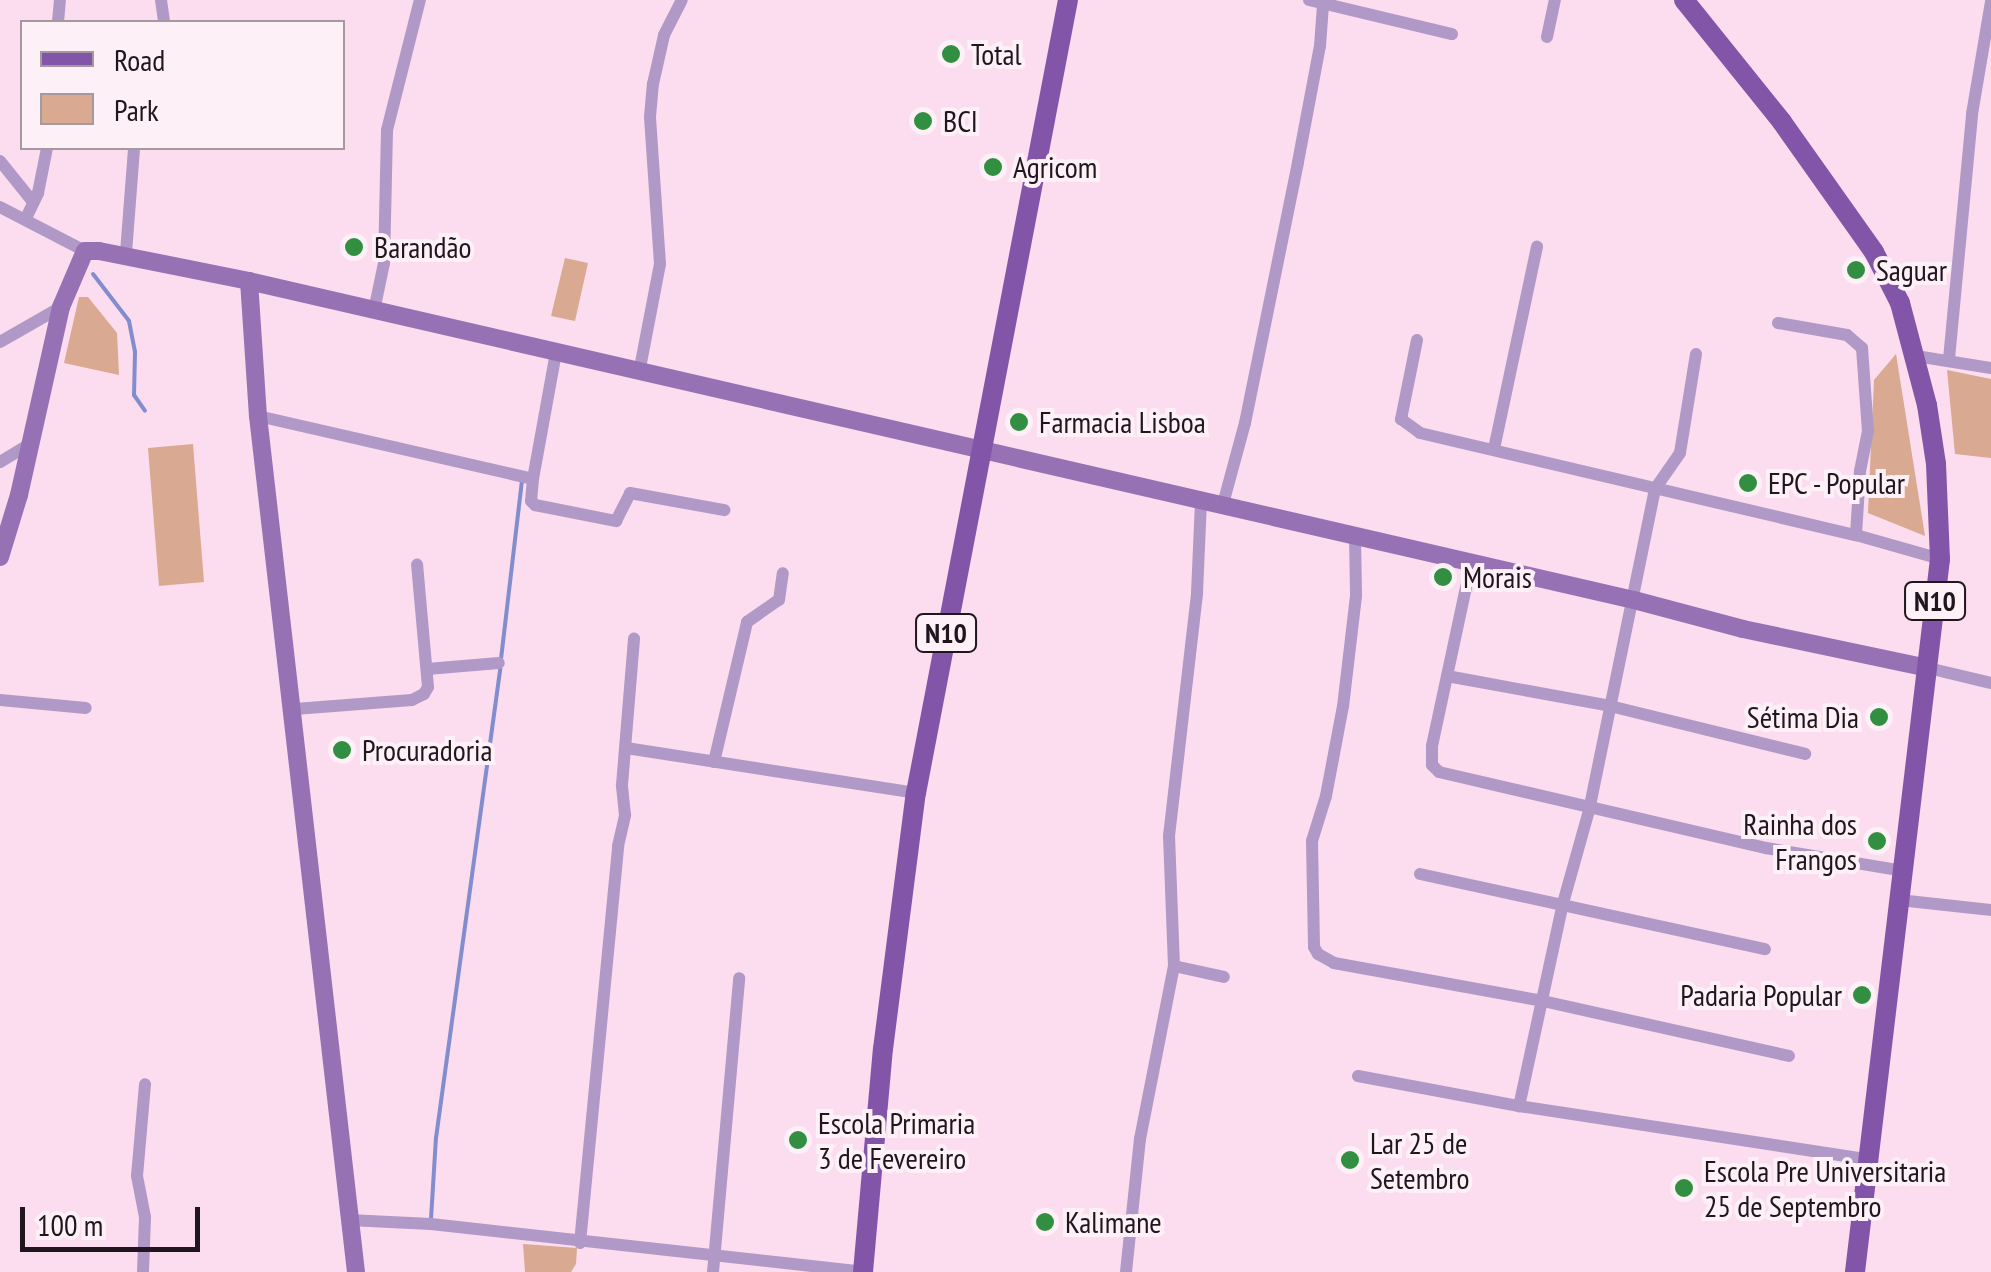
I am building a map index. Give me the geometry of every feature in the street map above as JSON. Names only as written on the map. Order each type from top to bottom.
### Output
[{"type":"main road","name":"N10","points":[[863,1272],[887,1013],[916,793],[1068,0]]},
{"type":"main road","name":"N10","points":[[1695,5],[1874,252],[1900,303],[1916,356],[1936,464],[1940,559],[1855,1272]]},
{"type":"street","points":[[374,311],[384,262],[387,130],[420,0]]},
{"type":"street","points":[[639,372],[660,264],[650,117],[652,84],[664,36],[682,0]]},
{"type":"street","points":[[1548,37],[1555,0]]},
{"type":"street","points":[[1223,504],[1320,46],[1316,2],[1452,34]]},
{"type":"street","points":[[1949,359],[1972,114],[1991,2]]},
{"type":"street","points":[[26,218],[46,150]]},
{"type":"street","points":[[126,253],[134,150]]},
{"type":"street","points":[[0,160],[33,202]]},
{"type":"street","points":[[3,212],[26,218],[85,251],[126,253],[249,280],[1634,600],[1743,630],[1991,683]]},
{"type":"street","points":[[1494,448],[1537,248]]},
{"type":"street","points":[[0,557],[60,307],[85,251]]},
{"type":"street","points":[[249,280],[258,416],[356,1272]]},
{"type":"street","points":[[0,342],[60,307]]},
{"type":"street","points":[[1778,323],[1847,335],[1862,348],[1869,404],[1856,535]]},
{"type":"street","points":[[1417,340],[1402,424],[1420,433],[1856,535],[1940,559]]},
{"type":"street","points":[[556,352],[532,504],[616,520],[621,518],[630,494],[724,510]]},
{"type":"street","points":[[1519,1106],[1563,903],[1590,807],[1655,489],[1680,453],[1696,354]]},
{"type":"street","points":[[1916,356],[1991,368]]},
{"type":"street","points":[[258,416],[533,480]]},
{"type":"street","points":[[0,462],[30,444]]},
{"type":"street","points":[[1126,1272],[1140,1139],[1174,966],[1169,836],[1197,593],[1201,500]]},
{"type":"street","points":[[1354,536],[1356,596],[1343,706],[1312,841],[1314,947],[1334,963],[1544,1001],[1790,1056]]},
{"type":"street","points":[[294,709],[412,700],[428,687],[417,564]]},
{"type":"street","points":[[1471,564],[1432,746],[1432,766],[1439,772],[1766,848],[1903,871]]},
{"type":"street","points":[[714,762],[746,622],[779,600],[783,573]]},
{"type":"street","points":[[580,1243],[618,846],[625,815],[634,638]]},
{"type":"street","points":[[427,669],[499,663]]},
{"type":"street","points":[[1446,676],[1610,706],[1806,754]]},
{"type":"street","points":[[0,700],[86,708]]},
{"type":"street","points":[[626,748],[916,793]]},
{"type":"street","points":[[1420,874],[1765,949]]},
{"type":"street","points":[[1899,900],[1991,910]]},
{"type":"street","points":[[1174,966],[1224,977]]},
{"type":"street","points":[[713,1272],[739,978]]},
{"type":"street","points":[[1358,1076],[1519,1106],[1870,1160]]},
{"type":"street","points":[[144,1272],[144,1217],[137,1176],[145,1084]]},
{"type":"street","points":[[349,1220],[431,1224],[863,1272]]},
{"type":"green space","points":[[565,258],[588,263],[575,321],[551,316]]},
{"type":"green space","points":[[79,297],[88,297],[117,333],[119,375],[64,363]]},
{"type":"green space","points":[[1896,354],[1925,536],[1868,513],[1874,380]]},
{"type":"green space","points":[[1947,370],[1991,379],[1991,458],[1955,454]]},
{"type":"green space","points":[[193,444],[204,582],[159,586],[148,448]]},
{"type":"green space","points":[[523,1244],[577,1248],[576,1264],[571,1272],[525,1272]]},
{"type":"waterway","points":[[93,274],[129,321],[135,352],[134,395],[145,411]]},
{"type":"waterway","points":[[501,659],[522,480]]},
{"type":"waterway","points":[[431,1219],[436,1138],[500,668]]},
{"type":"place","name":"Total","points":[[951,54]]},
{"type":"place","name":"BCI","points":[[923,121]]},
{"type":"place","name":"Agricom","points":[[993,167]]},
{"type":"place","name":"Barandão","points":[[354,247]]},
{"type":"place","name":"Saguar","points":[[1856,270]]},
{"type":"place","name":"Farmacia Lisboa","points":[[1019,422]]},
{"type":"place","name":"EPC - Popular","points":[[1748,483]]},
{"type":"place","name":"Morais","points":[[1443,577]]},
{"type":"place","name":"Sétima Dia","points":[[1879,717]]},
{"type":"place","name":"Procuradoria","points":[[342,750]]},
{"type":"place","name":"Rainha dos Frangos","points":[[1877,841]]},
{"type":"place","name":"Padaria Popular","points":[[1862,995]]},
{"type":"place","name":"Escola Primaria 3 de Fevereiro","points":[[798,1140]]},
{"type":"place","name":"Lar 25 de Setembro","points":[[1350,1160]]},
{"type":"place","name":"Escola Pre Universitaria 25 de Septembro","points":[[1684,1188]]},
{"type":"place","name":"Kalimane","points":[[1045,1222]]}]
